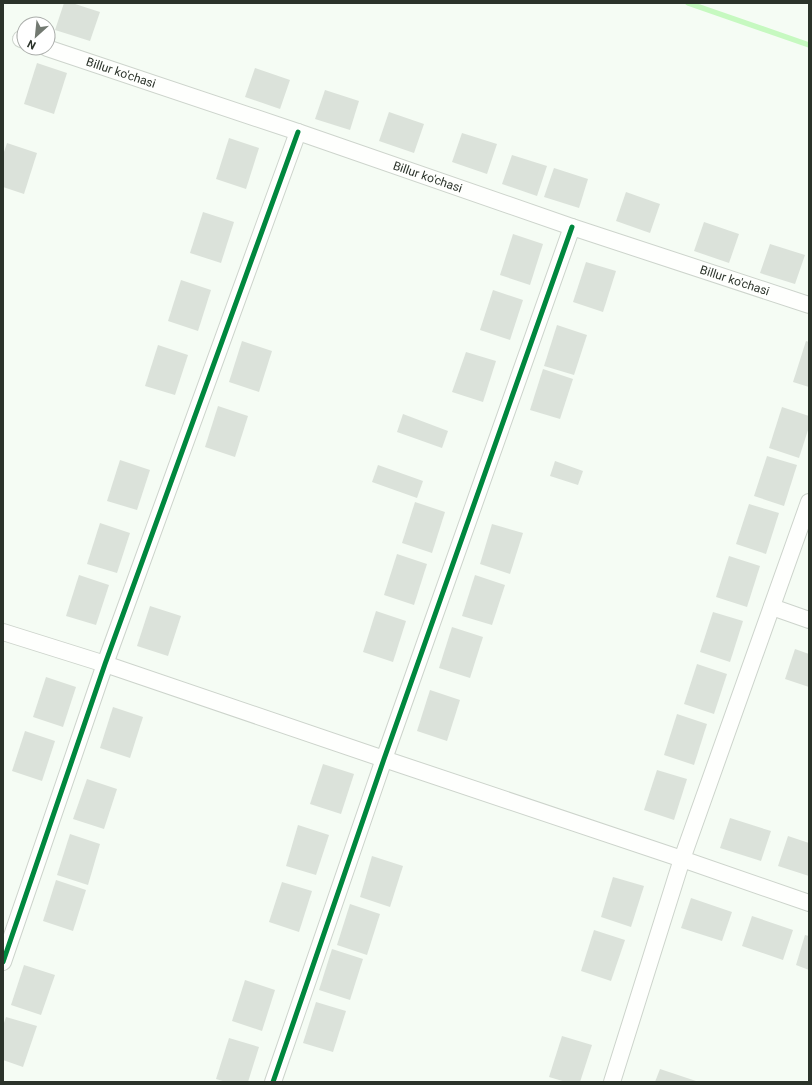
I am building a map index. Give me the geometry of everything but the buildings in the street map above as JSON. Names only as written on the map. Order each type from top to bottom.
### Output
[{"type":"street","name":"Billur ko'chasi","points":[[56,51],[298,132],[572,227],[809,305]]},
{"type":"street","points":[[3,962],[105,664],[298,132]]},
{"type":"street","points":[[273,1082],[384,759],[572,227]]},
{"type":"street","points":[[612,1082],[682,859],[809,502]]},
{"type":"street","points":[[772,607],[809,620]]},
{"type":"street","points":[[3,632],[105,664],[809,903]]},
{"type":"waterway","points":[[688,3],[809,45]]},
{"type":"cycle path","points":[[3,962],[105,664],[298,132]]},
{"type":"cycle path","points":[[273,1082],[384,759],[572,227]]}]
